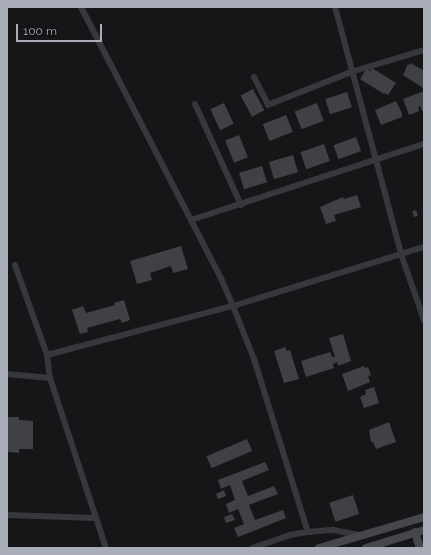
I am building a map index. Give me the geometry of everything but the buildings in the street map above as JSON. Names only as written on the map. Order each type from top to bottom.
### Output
[{"type":"main road","points":[[319,548],[424,517]]},
{"type":"main road","points":[[366,548],[424,530]]},
{"type":"main road","points":[[415,532],[420,548]]},
{"type":"street","points":[[82,7],[221,278],[254,359],[308,532]]},
{"type":"street","points":[[335,7],[351,72],[401,254],[424,320]]},
{"type":"street","points":[[254,77],[268,105],[351,72],[424,50]]},
{"type":"street","points":[[195,104],[241,205]]},
{"type":"street","points":[[191,220],[376,161],[424,144]]},
{"type":"street","points":[[47,355],[233,306],[424,247]]},
{"type":"street","points":[[16,265],[47,355],[50,378],[106,548]]},
{"type":"street","points":[[7,374],[50,378]]},
{"type":"street","points":[[7,515],[95,518]]},
{"type":"street","points":[[252,548],[289,535],[308,532],[333,530],[361,536]]}]
